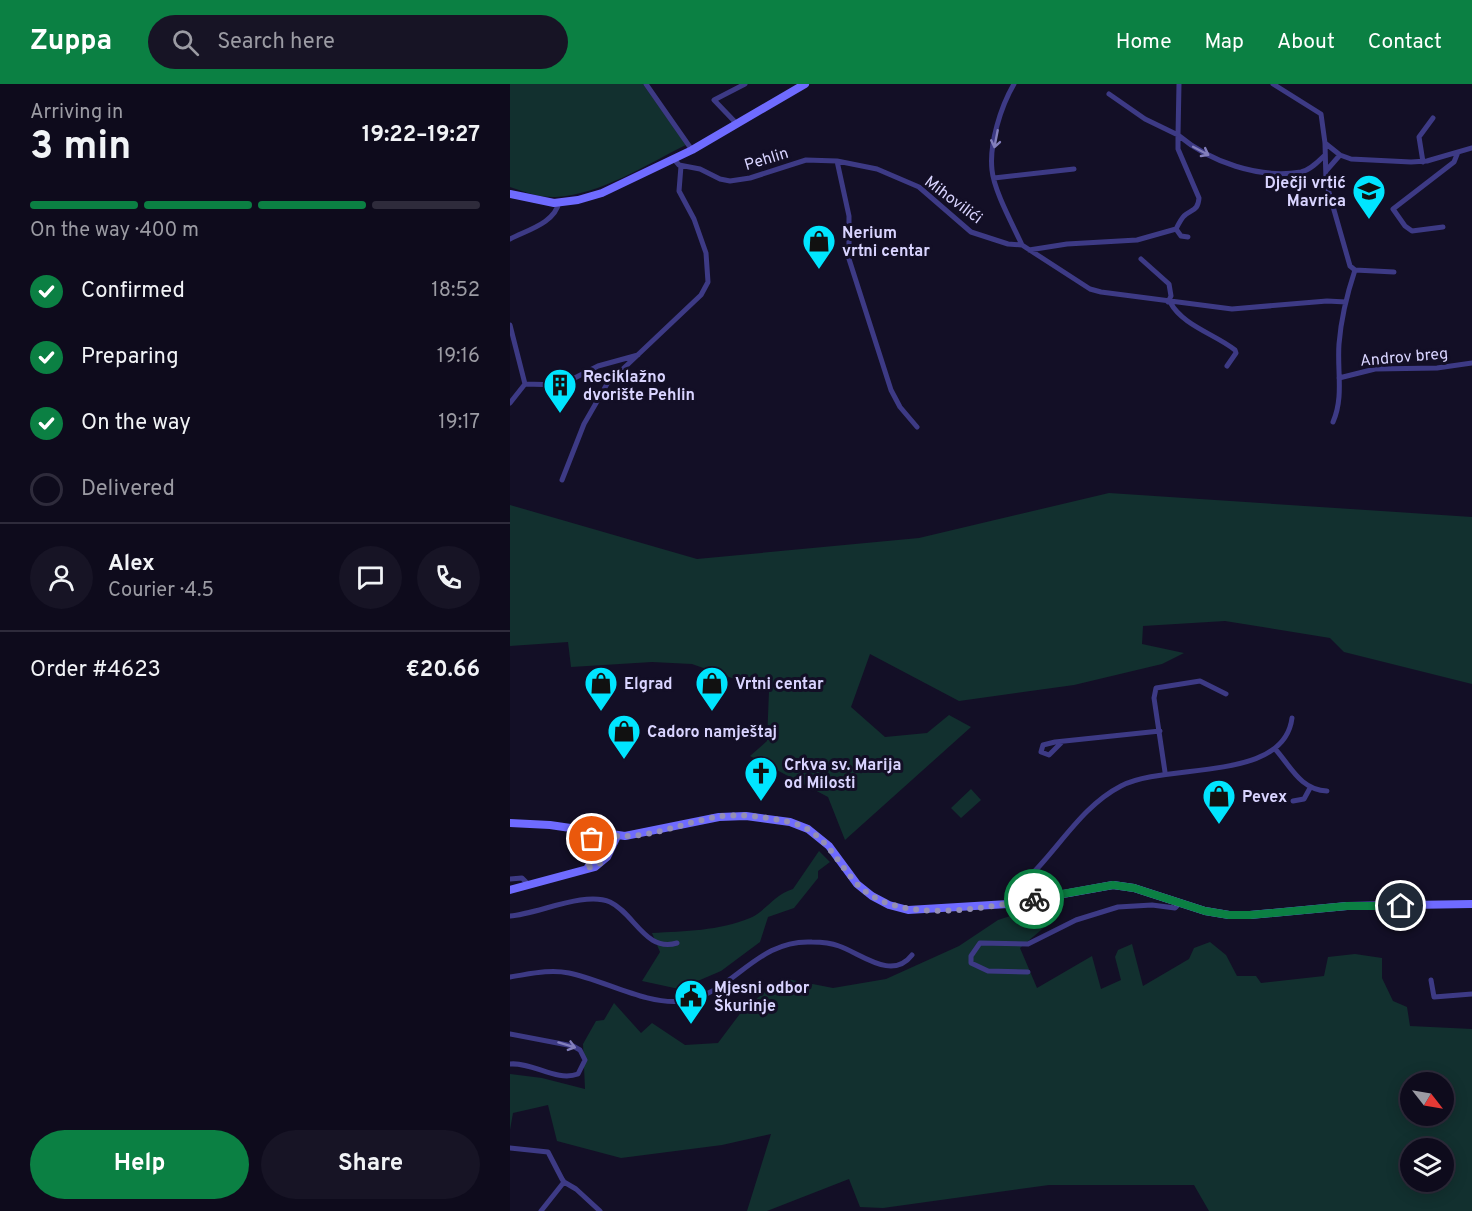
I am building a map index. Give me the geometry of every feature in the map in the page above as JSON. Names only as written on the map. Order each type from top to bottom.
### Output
[{"type":"street","points":[[646,84],[692,150]]},
{"type":"street","points":[[737,124],[714,100],[745,84]]},
{"type":"street","points":[[510,194],[559,202],[602,193],[692,150],[805,84]]},
{"type":"street","name":"Mihovilići","points":[[1014,84],[1006,96],[996,135],[992,165],[994,178],[1022,245]]},
{"type":"street","points":[[1029,250],[1067,244],[1137,240],[1176,229],[1184,216],[1195,210],[1199,198],[1178,149],[1179,84]]},
{"type":"street","points":[[1274,84],[1321,114],[1325,143],[1325,172],[1350,266],[1355,270],[1394,272]]},
{"type":"street","points":[[1109,94],[1145,119],[1178,135],[1204,153],[1251,171],[1302,172],[1324,156]]},
{"type":"street","points":[[1423,162],[1419,137],[1433,118]]},
{"type":"street","points":[[1325,143],[1340,155],[1351,159],[1423,162],[1472,147]]},
{"type":"street","points":[[1443,227],[1412,231],[1405,226],[1393,209],[1454,162],[1458,152]]},
{"type":"street","points":[[1325,172],[1340,155]]},
{"type":"street","name":"Pehlin","points":[[673,158],[681,166],[700,169],[720,179],[730,181],[750,178],[806,160],[837,161]]},
{"type":"street","points":[[837,161],[849,216],[847,243],[851,267],[891,390],[900,407],[917,427]]},
{"type":"street","name":"Mihovilići","points":[[837,161],[878,169],[901,178],[918,187],[970,232],[1008,244],[1022,245],[1089,289],[1232,309],[1247,305],[1346,302]]},
{"type":"street","points":[[562,480],[584,424],[602,393],[620,370],[701,295],[708,282],[706,253],[694,219],[679,192],[681,166]]},
{"type":"street","points":[[994,178],[1074,169]]},
{"type":"street","points":[[510,239],[549,219],[557,212],[559,202]]},
{"type":"street","points":[[1176,229],[1181,236],[1188,237]]},
{"type":"street","points":[[1141,259],[1169,284],[1171,296],[1169,302],[1178,313],[1235,350],[1236,353],[1227,366]]},
{"type":"street","points":[[1333,422],[1341,395],[1340,343],[1346,302],[1355,270]]},
{"type":"street","points":[[510,324],[525,384]]},
{"type":"street","points":[[525,384],[561,385],[598,366],[639,354]]},
{"type":"street","name":"Androv breg","points":[[1339,378],[1375,369],[1437,368],[1472,363]]},
{"type":"street","points":[[510,403],[525,384]]},
{"type":"street","points":[[1165,772],[1154,698],[1156,688],[1200,681],[1226,694]]},
{"type":"street","points":[[1008,904],[1017,888],[1034,872],[1082,816],[1106,795],[1136,779],[1165,772],[1249,762],[1276,750],[1288,735],[1292,718]]},
{"type":"street","points":[[1061,742],[1160,732]]},
{"type":"street","points":[[1276,750],[1310,788],[1327,791]]},
{"type":"street","points":[[1293,801],[1304,799],[1310,788]]},
{"type":"street","points":[[510,824],[550,825],[617,836],[645,834],[719,817],[746,816],[787,822],[815,834],[829,846],[857,884],[872,896],[889,905],[908,910],[1008,904],[1113,885],[1134,888],[1217,914],[1250,915],[1347,906],[1472,904]]},
{"type":"street","points":[[580,831],[596,842],[600,853]]},
{"type":"street","points":[[585,869],[600,853],[608,834]]},
{"type":"street","points":[[510,890],[601,863],[617,836]]},
{"type":"street","points":[[1023,901],[1031,885],[1034,872]]},
{"type":"street","points":[[510,879],[522,878],[528,884]]},
{"type":"street","points":[[1031,885],[1042,897]]},
{"type":"street","points":[[510,916],[582,900],[604,900],[615,905],[648,938],[666,946],[677,944]]},
{"type":"street","points":[[1028,972],[981,969],[971,963],[970,956],[980,943],[1028,944],[1076,920],[1118,907],[1152,905],[1175,908],[1180,903]]},
{"type":"street","points":[[510,977],[544,971],[566,973],[652,999],[681,1002],[699,998],[717,988],[756,958],[784,945],[809,941],[835,944],[877,965],[900,965],[912,955]]},
{"type":"street","points":[[1431,980],[1434,997],[1472,994]]},
{"type":"street","points":[[510,1034],[573,1046],[580,1050],[585,1060],[578,1074],[570,1077],[532,1066],[510,1064]]},
{"type":"street","points":[[510,1148],[548,1152],[564,1182],[576,1189],[600,1211]]},
{"type":"street","points":[[541,1211],[564,1182]]},
{"type":"green space","points":[[510,84],[643,84],[686,145],[607,185],[573,195],[544,197],[510,187]]},
{"type":"green space","points":[[1109,493],[1472,517],[1472,684],[1344,652],[1330,638],[1225,621],[1143,626],[1142,644],[1184,653],[1162,664],[1074,685],[959,701],[870,654],[851,707],[885,737],[927,733],[949,715],[971,727],[845,840],[828,797],[750,756],[767,741],[769,691],[692,664],[652,662],[571,667],[568,642],[510,646],[510,505],[697,559],[919,538]]},
{"type":"green space","points":[[971,789],[981,800],[961,818],[951,808]]},
{"type":"green space","points":[[819,851],[830,862],[818,871],[818,878],[794,908],[768,917],[760,942],[721,971],[679,989],[642,981],[660,952],[652,933],[714,928],[750,918],[793,889]]},
{"type":"green space","points":[[1051,903],[1054,919],[1020,948],[1037,988],[1092,956],[1101,989],[1121,980],[1115,957],[1118,950],[1132,944],[1143,986],[1189,959],[1194,948],[1210,942],[1226,955],[1237,976],[1256,976],[1261,983],[1324,976],[1328,957],[1355,954],[1382,958],[1382,978],[1393,1001],[1407,1007],[1410,1026],[1472,1029],[1472,1211],[1209,1211],[1194,1185],[1049,1185],[883,1208],[860,1207],[849,1179],[767,1211],[747,1211],[771,1134],[722,1145],[621,1158],[557,1141],[548,1105],[513,1113],[510,1130],[510,1074],[542,1078],[585,1089],[583,1044],[596,1021],[604,1020],[614,1003],[641,1033],[652,1023],[685,1045],[718,1043],[742,1011],[782,978],[833,988],[886,979],[959,946],[998,920]]},
{"type":"way so far","points":[[592,839],[596,842],[600,853],[585,869],[595,867],[607,857],[617,836],[645,834],[719,817],[746,816],[773,819],[807,828],[829,846],[857,884],[872,896],[889,905],[908,910],[928,910],[1008,904],[1034,899]]},
{"type":"place","name":"Dječji vrtić Mavrica","points":[[1369,220]]},
{"type":"place","name":"Nerium vrtni centar","points":[[819,270]]},
{"type":"place","name":"Reciklažno dvorište Pehlin","points":[[560,414]]},
{"type":"place","name":"Elgrad","points":[[601,712]]},
{"type":"place","name":"Vrtni centar","points":[[712,712]]},
{"type":"place","name":"Cadoro namještaj","points":[[624,760]]},
{"type":"place","name":"Crkva sv. Marija od Milosti","points":[[761,802]]},
{"type":"place","name":"Pevex","points":[[1219,825]]},
{"type":"place","name":"Mjesni odbor Škurinje","points":[[691,1025]]},
{"type":"route","points":[[1034,899],[1113,885],[1134,888],[1205,911],[1229,915],[1347,906],[1401,906]]}]
